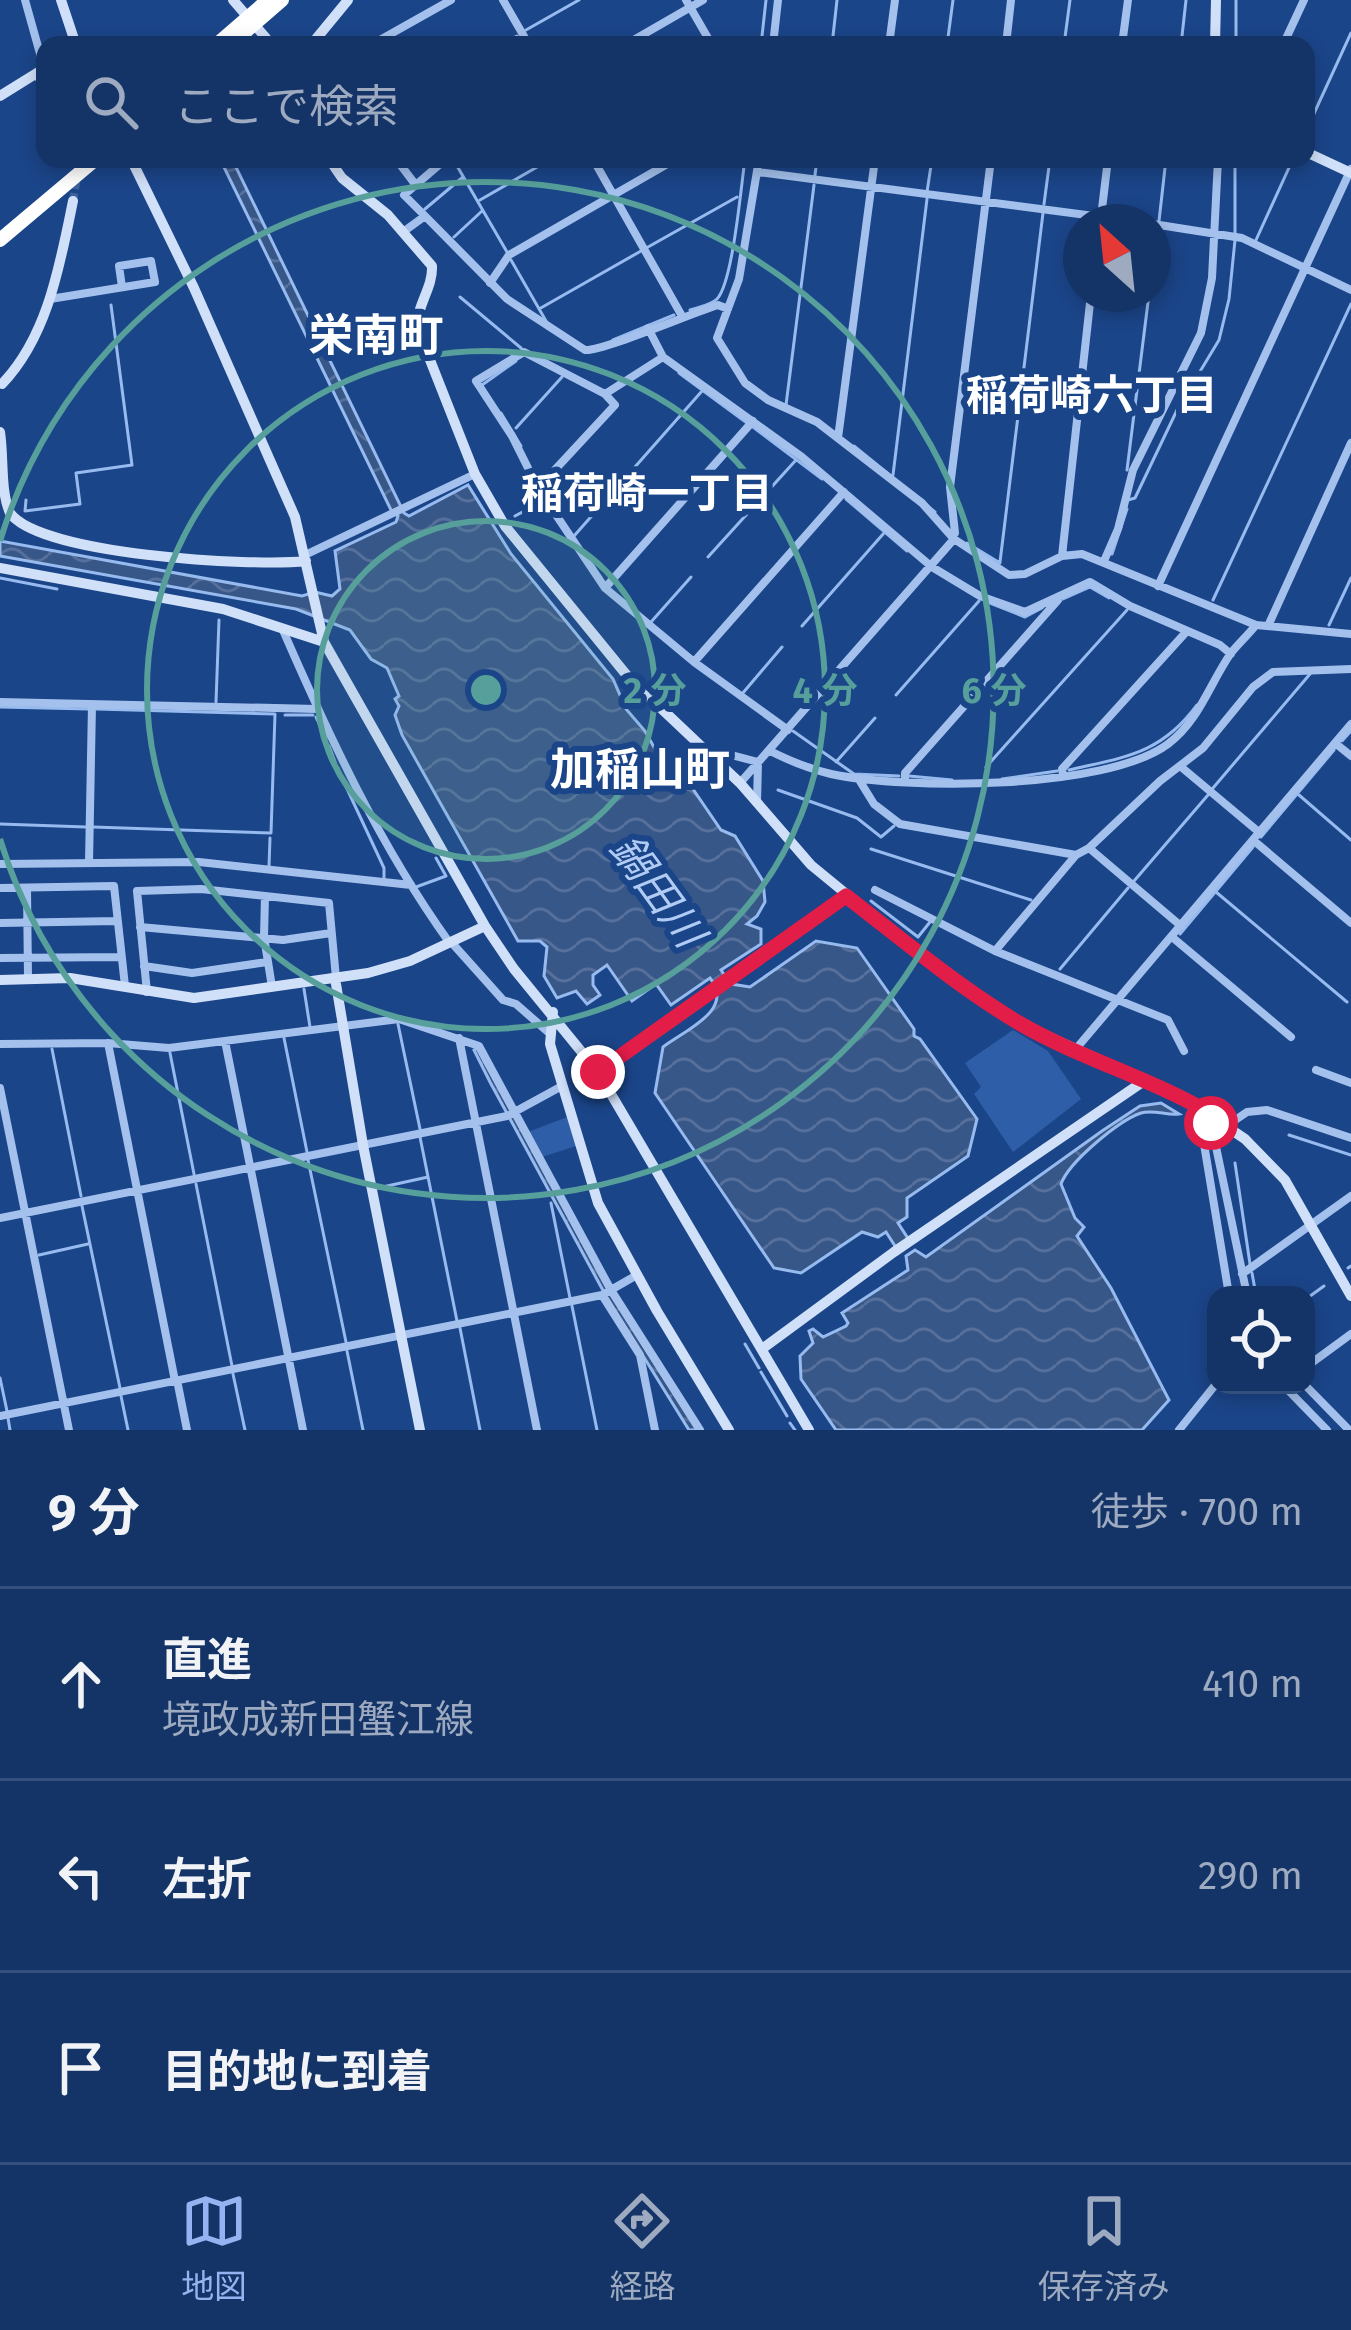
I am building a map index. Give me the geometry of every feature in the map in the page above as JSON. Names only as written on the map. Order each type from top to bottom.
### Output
[{"type":"highway","points":[[224,36],[244,13],[268,0]]},
{"type":"highway","points":[[244,13],[282,0]]},
{"type":"highway","points":[[0,228],[72,168]]},
{"type":"highway","points":[[0,240],[85,168]]},
{"type":"street","points":[[26,0],[36,44]]},
{"type":"street","points":[[61,0],[73,36]]},
{"type":"street","points":[[250,0],[244,13],[264,36]]},
{"type":"street","points":[[318,36],[348,0]]},
{"type":"street","points":[[387,36],[451,0]]},
{"type":"street","points":[[503,0],[524,36]]},
{"type":"street","points":[[639,36],[688,4],[703,0]]},
{"type":"street","points":[[773,36],[778,0]]},
{"type":"street","points":[[890,36],[895,0]]},
{"type":"street","points":[[1007,36],[1011,0]]},
{"type":"street","points":[[1123,36],[1128,0]]},
{"type":"street","points":[[1215,36],[1216,0]]},
{"type":"street","points":[[1287,36],[1304,0]]},
{"type":"street","points":[[688,4],[707,36]]},
{"type":"street","points":[[0,96],[36,74]]},
{"type":"street","points":[[1159,584],[1350,171],[1315,156]]},
{"type":"street","points":[[135,168],[284,490],[324,642],[485,926],[598,1072],[809,1430]]},
{"type":"street","points":[[335,168],[433,266],[417,327],[475,474],[542,576],[629,678],[740,783],[811,865],[939,970],[1021,1024],[1189,1101],[1228,1125],[1285,1180],[1351,1296]]},
{"type":"street","points":[[403,168],[416,184]]},
{"type":"street","points":[[435,168],[404,195],[512,302],[585,350],[597,351],[718,305],[728,309]]},
{"type":"street","points":[[598,168],[682,316]]},
{"type":"street","points":[[490,283],[509,255],[660,168]]},
{"type":"street","points":[[758,168],[745,248],[717,338],[736,373],[768,400],[817,422],[922,503],[953,536],[1014,576],[1061,553],[1106,557],[1256,626],[1351,634]]},
{"type":"street","points":[[838,438],[873,168]]},
{"type":"street","points":[[740,783],[932,567],[953,536],[950,487],[990,168]]},
{"type":"street","points":[[1102,204],[1107,168]]},
{"type":"street","points":[[1106,557],[1133,470],[1201,333],[1212,278],[1219,168]]},
{"type":"street","points":[[758,172],[1063,214]]},
{"type":"street","points":[[0,383],[25,357],[48,299],[73,201]]},
{"type":"street","points":[[403,232],[424,216]]},
{"type":"street","points":[[1171,226],[1242,238],[1351,290]]},
{"type":"street","points":[[48,299],[155,282],[151,261],[119,266],[122,287]]},
{"type":"street","points":[[1061,553],[1089,312]]},
{"type":"street","points":[[648,328],[663,356],[844,492],[932,567],[980,596],[1025,612],[1090,582],[1231,654]]},
{"type":"street","points":[[538,488],[615,405],[605,394],[524,352],[476,381],[538,488],[605,588],[694,662],[788,730]]},
{"type":"street","points":[[605,394],[663,356]]},
{"type":"street","points":[[605,588],[752,421]]},
{"type":"street","points":[[0,432],[4,502],[14,519],[33,531],[198,560],[253,564],[305,558],[475,474]]},
{"type":"street","points":[[1268,624],[1351,443]]},
{"type":"street","points":[[694,662],[844,492]]},
{"type":"street","points":[[0,568],[223,609],[324,642]]},
{"type":"street","points":[[904,780],[905,773],[1057,598]]},
{"type":"street","points":[[281,626],[340,759],[411,885],[451,943],[502,1000],[516,1004],[548,1032]]},
{"type":"street","points":[[770,751],[806,767],[858,778],[904,780],[1018,782],[1139,759],[1172,742],[1210,694],[1231,654],[1256,626]]},
{"type":"street","points":[[1063,775],[1062,769],[1187,631]]},
{"type":"street","points":[[995,951],[1076,855],[1203,748],[1253,687],[1273,672],[1351,669]]},
{"type":"street","points":[[0,702],[317,709]]},
{"type":"street","points":[[89,863],[92,705]]},
{"type":"street","points":[[1075,1050],[1351,724]]},
{"type":"street","points":[[1335,743],[1351,756]]},
{"type":"street","points":[[703,748],[758,762]]},
{"type":"street","points":[[757,803],[758,762]]},
{"type":"street","points":[[1180,766],[1351,923]]},
{"type":"street","points":[[858,778],[874,804],[900,824],[1076,855]]},
{"type":"street","points":[[1089,848],[1181,926]]},
{"type":"street","points":[[0,864],[199,862],[411,885]]},
{"type":"street","points":[[0,888],[114,886],[125,988]]},
{"type":"street","points":[[27,888],[28,979]]},
{"type":"street","points":[[147,992],[137,891],[201,889],[328,903],[341,1028],[420,1430]]},
{"type":"street","points":[[875,890],[995,951],[1168,1020],[1184,1052]]},
{"type":"street","points":[[265,896],[264,937],[272,987]]},
{"type":"street","points":[[598,1072],[846,896]]},
{"type":"street","points":[[0,922],[117,921]]},
{"type":"street","points":[[0,980],[70,978],[194,998],[388,968],[485,926]]},
{"type":"street","points":[[140,927],[283,940],[332,933]]},
{"type":"street","points":[[1172,937],[1292,1037]]},
{"type":"street","points":[[0,958],[122,957]]},
{"type":"street","points":[[144,966],[192,973],[267,962]]},
{"type":"street","points":[[553,1012],[548,1032],[598,1203],[730,1430]]},
{"type":"street","points":[[0,1044],[169,1048],[399,1019],[478,1046],[640,1355],[655,1430]]},
{"type":"street","points":[[459,1038],[538,1430]]},
{"type":"street","points":[[225,1041],[303,1430]]},
{"type":"street","points":[[108,1043],[187,1430]]},
{"type":"street","points":[[1316,1070],[1351,1083]]},
{"type":"street","points":[[762,1349],[1144,1081]]},
{"type":"street","points":[[0,1218],[476,1122],[511,1113],[562,1086]]},
{"type":"street","points":[[0,1088],[69,1430]]},
{"type":"street","points":[[1189,1101],[1199,1118],[1227,1286]]},
{"type":"street","points":[[1228,1125],[1247,1112],[1267,1110],[1351,1138]]},
{"type":"street","points":[[1213,1115],[1245,1286]]},
{"type":"street","points":[[1242,1274],[1351,1196]]},
{"type":"street","points":[[0,1416],[608,1292],[637,1275]]},
{"type":"street","points":[[608,1292],[700,1430]]},
{"type":"street","points":[[1315,1360],[1351,1334]]},
{"type":"street","points":[[1179,1430],[1208,1394]]},
{"type":"street","points":[[1292,1394],[1327,1430]]},
{"type":"street","points":[[1314,1394],[1349,1430]]},
{"type":"shaded area","points":[[1013,1030],[1048,1051],[1081,1099],[1013,1152],[974,1094],[981,1087],[965,1063]]},
{"type":"shaded area","points":[[567,1117],[576,1146],[542,1157],[528,1132]]},
{"type":"water","name":"鍋田川","points":[[224,168],[236,168],[404,513],[409,516],[468,485],[511,554],[613,679],[626,709],[660,758],[684,776],[721,830],[735,836],[763,881],[765,902],[747,924],[761,929],[761,944],[721,970],[731,984],[750,987],[816,941],[857,948],[914,1029],[914,1036],[977,1119],[968,1156],[907,1198],[907,1217],[898,1223],[909,1240],[897,1249],[886,1232],[878,1237],[862,1232],[801,1273],[774,1268],[655,1093],[663,1047],[705,1018],[717,1000],[710,978],[671,1005],[656,984],[632,1001],[607,965],[593,975],[600,995],[587,1004],[576,991],[557,998],[544,976],[547,947],[540,941],[518,941],[402,735],[395,715],[399,696],[387,668],[371,659],[350,630],[296,609],[0,556],[0,541],[302,596],[315,592],[332,596],[340,589],[335,551],[396,522],[398,516]]},
{"type":"water","points":[[477,1048],[610,1293],[697,1430],[689,1430],[606,1296],[490,1082]]},
{"type":"water","points":[[1161,1103],[1179,1114],[1146,1112],[1131,1117],[1084,1154],[1061,1184],[1075,1218],[1084,1227],[1077,1236],[1111,1288],[1169,1400],[1142,1430],[836,1430],[801,1379],[800,1356],[813,1343],[809,1331],[823,1337],[846,1326],[842,1313],[908,1270],[906,1256],[915,1250],[926,1257],[1140,1106]]},
{"type":"waterway","points":[[526,30],[579,0]]},
{"type":"waterway","points":[[762,36],[766,0]]},
{"type":"waterway","points":[[833,36],[837,0]]},
{"type":"waterway","points":[[948,36],[953,0]]},
{"type":"waterway","points":[[1065,36],[1070,0]]},
{"type":"waterway","points":[[1182,36],[1186,0]]},
{"type":"waterway","points":[[1236,0],[1236,36]]},
{"type":"waterway","points":[[1315,111],[1351,33]]},
{"type":"waterway","points":[[458,168],[507,252]]},
{"type":"waterway","points":[[480,200],[535,168]]},
{"type":"waterway","points":[[690,310],[714,301],[723,289],[744,168]]},
{"type":"waterway","points":[[815,175],[816,168]]},
{"type":"waterway","points":[[927,192],[931,168]]},
{"type":"waterway","points":[[1044,204],[1049,168]]},
{"type":"waterway","points":[[1161,204],[1165,168]]},
{"type":"waterway","points":[[1235,168],[1235,233]]},
{"type":"waterway","points":[[1256,240],[1289,168]]},
{"type":"waterway","points":[[425,209],[463,177]]},
{"type":"waterway","points":[[786,405],[814,185]]},
{"type":"waterway","points":[[648,247],[737,197]]},
{"type":"waterway","points":[[893,475],[927,199]]},
{"type":"waterway","points":[[454,237],[482,211]]},
{"type":"waterway","points":[[1000,562],[1043,213]]},
{"type":"waterway","points":[[1128,500],[1135,498],[1178,408],[1219,340],[1235,240]]},
{"type":"waterway","points":[[539,309],[641,251]]},
{"type":"waterway","points":[[511,260],[546,321]]},
{"type":"waterway","points":[[460,297],[521,348]]},
{"type":"waterway","points":[[1213,600],[1351,304]]},
{"type":"waterway","points":[[26,500],[25,511],[80,504],[76,473],[132,465],[111,305]]},
{"type":"waterway","points":[[1127,470],[1147,312]]},
{"type":"waterway","points":[[613,340],[674,315]]},
{"type":"waterway","points":[[482,385],[516,361]]},
{"type":"waterway","points":[[679,373],[747,423]]},
{"type":"waterway","points":[[516,428],[562,377]]},
{"type":"waterway","points":[[574,536],[702,391]]},
{"type":"waterway","points":[[501,413],[521,446]]},
{"type":"waterway","points":[[753,427],[822,479]]},
{"type":"waterway","points":[[854,446],[935,512]]},
{"type":"waterway","points":[[708,557],[796,460]]},
{"type":"waterway","points":[[846,499],[907,551]]},
{"type":"waterway","points":[[515,516],[543,501]]},
{"type":"waterway","points":[[1112,554],[1127,509]]},
{"type":"waterway","points":[[802,626],[884,533]]},
{"type":"waterway","points":[[967,543],[1000,563]]},
{"type":"waterway","points":[[651,622],[691,577]]},
{"type":"waterway","points":[[0,578],[57,589]]},
{"type":"waterway","points":[[1329,625],[1351,578]]},
{"type":"waterway","points":[[1063,599],[1090,587],[1109,598]]},
{"type":"waterway","points":[[896,695],[979,601]]},
{"type":"waterway","points":[[990,603],[1025,617],[1042,608]]},
{"type":"waterway","points":[[986,767],[1127,610]]},
{"type":"waterway","points":[[216,702],[219,620]]},
{"type":"waterway","points":[[742,694],[782,647]]},
{"type":"waterway","points":[[1213,788],[1310,674]]},
{"type":"waterway","points":[[1069,770],[1125,757],[1155,744],[1197,705]]},
{"type":"waterway","points":[[0,707],[88,709]]},
{"type":"waterway","points":[[93,827],[271,833],[275,714],[96,709]]},
{"type":"waterway","points":[[285,715],[313,715]]},
{"type":"waterway","points":[[316,717],[326,738]]},
{"type":"waterway","points":[[836,762],[875,718]]},
{"type":"waterway","points":[[793,731],[854,774],[899,776]]},
{"type":"waterway","points":[[1342,741],[1351,731]]},
{"type":"waterway","points":[[329,746],[335,762]]},
{"type":"waterway","points":[[1261,837],[1334,750]]},
{"type":"waterway","points":[[338,768],[340,774]]},
{"type":"waterway","points":[[1002,779],[1057,771]]},
{"type":"waterway","points":[[909,776],[952,780]]},
{"type":"waterway","points":[[342,778],[384,868],[384,879]]},
{"type":"waterway","points":[[778,790],[857,818],[881,837],[894,826]]},
{"type":"waterway","points":[[1134,881],[1208,795]]},
{"type":"waterway","points":[[1299,795],[1351,840]]},
{"type":"waterway","points":[[0,824],[86,827]]},
{"type":"waterway","points":[[269,866],[270,838]]},
{"type":"waterway","points":[[1180,934],[1253,847]]},
{"type":"waterway","points":[[871,849],[1031,900]]},
{"type":"waterway","points":[[416,887],[446,876],[436,858]]},
{"type":"waterway","points":[[1060,969],[1128,888]]},
{"type":"waterway","points":[[1216,892],[1347,1002]]},
{"type":"waterway","points":[[871,901],[918,937],[930,922]]},
{"type":"waterway","points":[[304,989],[310,1027]]},
{"type":"waterway","points":[[398,1024],[420,1129]]},
{"type":"waterway","points":[[284,1038],[307,1152]]},
{"type":"waterway","points":[[52,1049],[81,1196]]},
{"type":"waterway","points":[[170,1053],[194,1174]]},
{"type":"waterway","points":[[1289,1135],[1351,1155]]},
{"type":"waterway","points":[[420,1137],[457,1321]]},
{"type":"waterway","points":[[308,1160],[346,1342]]},
{"type":"waterway","points":[[1235,1163],[1250,1264]]},
{"type":"waterway","points":[[378,1188],[428,1177]]},
{"type":"waterway","points":[[196,1184],[232,1366]]},
{"type":"waterway","points":[[551,1203],[570,1298]]},
{"type":"waterway","points":[[82,1206],[120,1388]]},
{"type":"waterway","points":[[39,1255],[88,1244]]},
{"type":"waterway","points":[[1252,1273],[1254,1286]]},
{"type":"waterway","points":[[1315,1292],[1324,1286]]},
{"type":"waterway","points":[[572,1306],[597,1430]]},
{"type":"waterway","points":[[460,1328],[480,1430]]},
{"type":"waterway","points":[[745,1344],[759,1368]]},
{"type":"waterway","points":[[347,1351],[363,1430]]},
{"type":"waterway","points":[[761,1372],[787,1416]]},
{"type":"waterway","points":[[233,1374],[245,1430]]},
{"type":"waterway","points":[[0,1378],[7,1411]]},
{"type":"waterway","points":[[121,1396],[128,1430]]},
{"type":"waterway","points":[[8,1418],[10,1430]]},
{"type":"waterway","points":[[790,1423],[795,1430]]},
{"type":"tunnel","points":[[73,201],[78,168]]},
{"type":"district","name":"栄南町","points":[[376,336]]},
{"type":"district","name":"稲荷崎六丁目","points":[[1092,396]]},
{"type":"district","name":"稲荷崎一丁目","points":[[647,494]]},
{"type":"district","name":"加稲山町","points":[[640,770]]},
{"type":"route","points":[[598,1072],[846,896],[939,970],[1021,1024],[1186,1099],[1213,1115],[1211,1123]]}]
